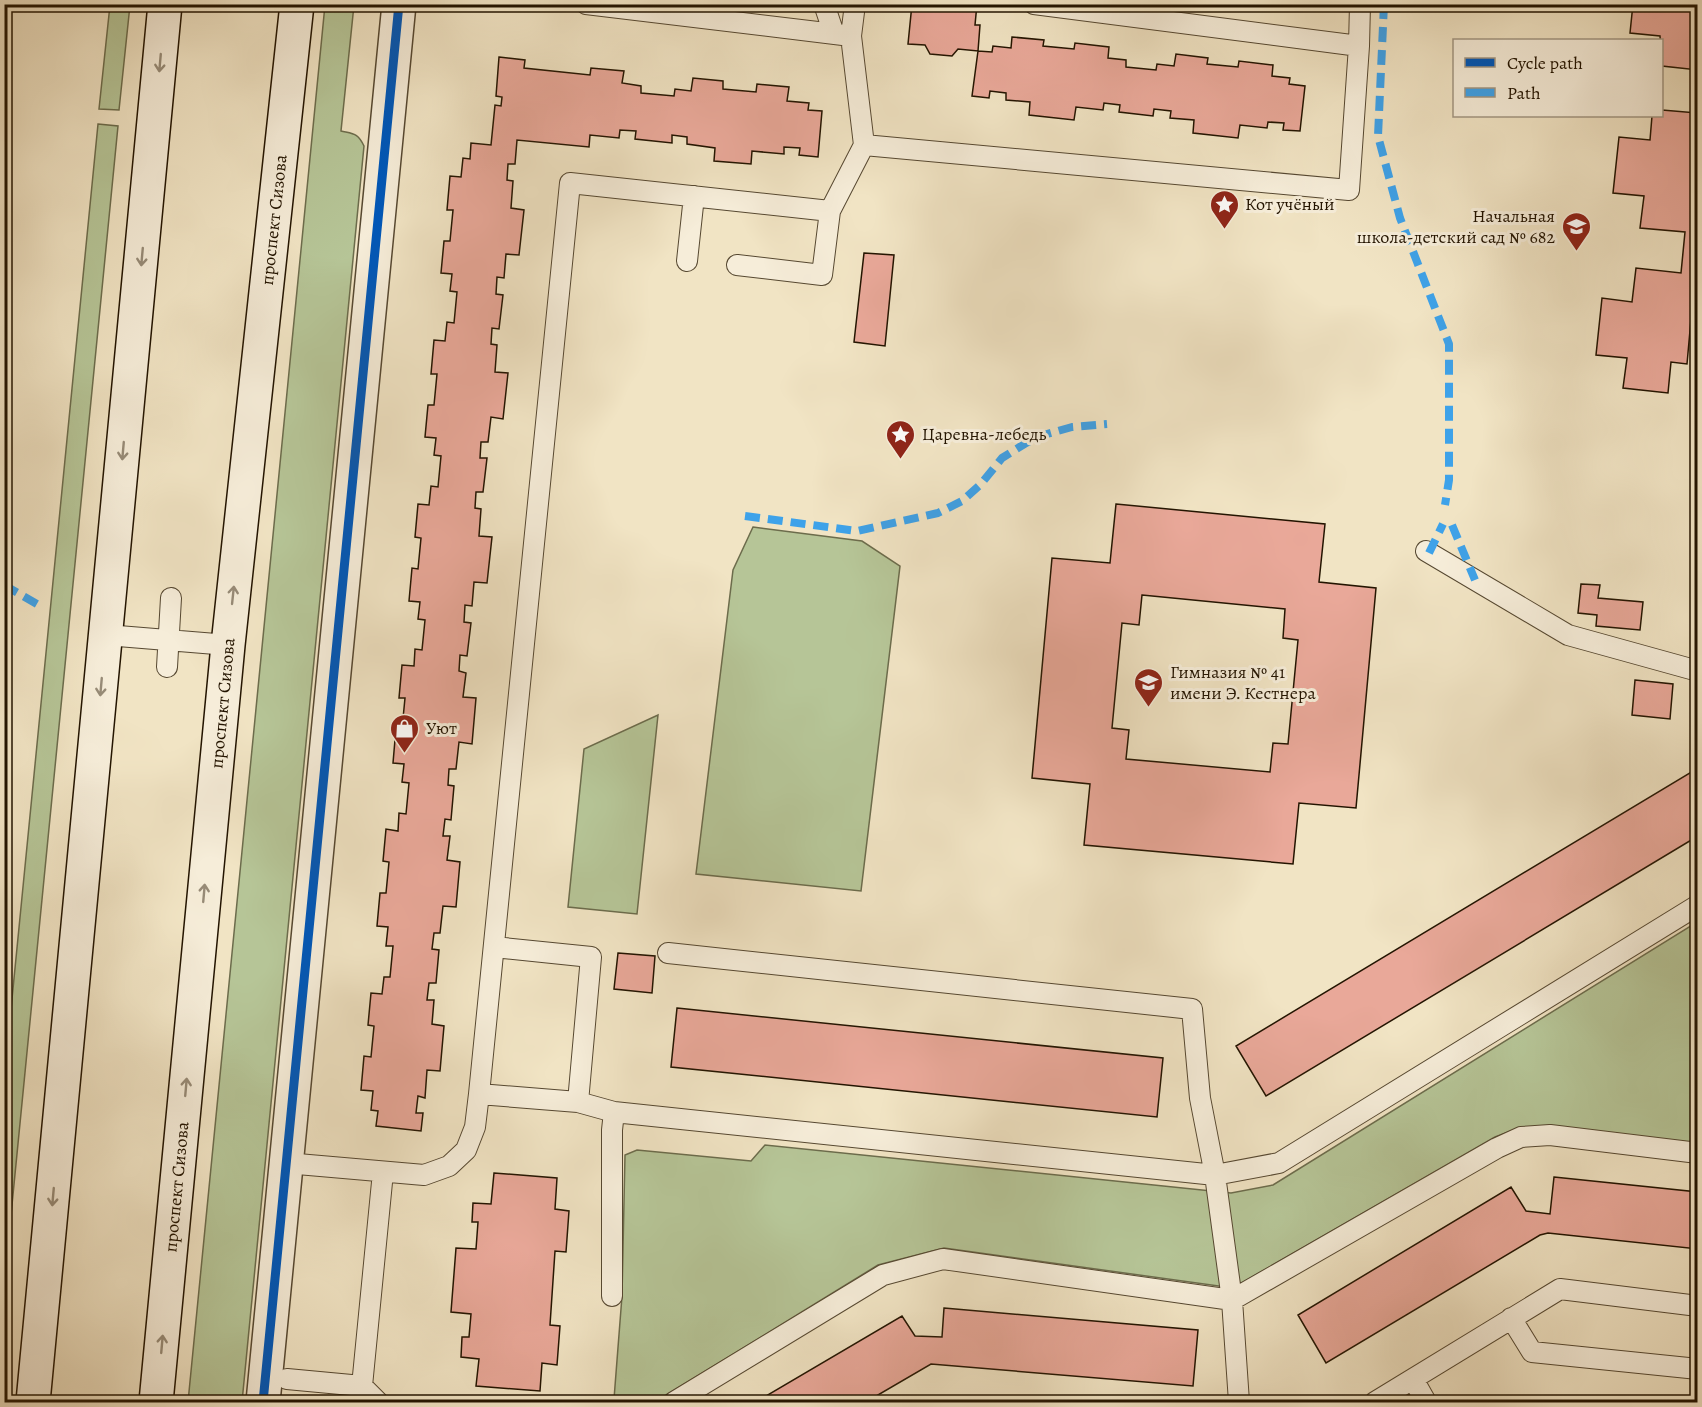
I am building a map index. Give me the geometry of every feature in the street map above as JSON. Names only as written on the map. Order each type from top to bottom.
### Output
[{"type":"main road","points":[[33,1402],[165,4]]},
{"type":"main road","name":"проспект Сизова","points":[[156,1402],[228,645],[297,4]]},
{"type":"main road","points":[[263,1402],[399,4]]},
{"type":"lane","points":[[585,4],[642,8],[843,35]]},
{"type":"lane","points":[[737,265],[822,275],[830,211],[864,145],[843,35],[824,4]]},
{"type":"lane","points":[[843,35],[855,4]]},
{"type":"lane","points":[[1034,4],[1359,46]]},
{"type":"lane","points":[[864,145],[1348,190],[1360,4]]},
{"type":"lane","points":[[286,1163],[424,1175],[449,1166],[466,1150],[475,1127],[570,183],[830,211]]},
{"type":"lane","points":[[687,261],[693,196]]},
{"type":"lane","points":[[1426,551],[1568,635],[1698,671]]},
{"type":"lane","points":[[167,667],[171,598]]},
{"type":"lane","points":[[106,635],[228,645]]},
{"type":"lane","points":[[479,1094],[578,1101],[614,1112],[1215,1175],[1279,1162],[1698,905]]},
{"type":"lane","points":[[494,947],[591,957],[578,1101]]},
{"type":"lane","points":[[668,953],[1192,1009],[1200,1098],[1215,1175],[1232,1300],[1239,1402]]},
{"type":"lane","points":[[612,1296],[614,1112]]},
{"type":"lane","points":[[674,1402],[883,1275],[942,1259],[1232,1300],[1497,1148],[1521,1137],[1550,1135],[1698,1153]]},
{"type":"lane","points":[[362,1386],[383,1172]]},
{"type":"lane","points":[[1375,1402],[1560,1288],[1698,1306]]},
{"type":"lane","points":[[1511,1318],[1532,1352],[1698,1369]]},
{"type":"lane","points":[[287,1379],[362,1386],[378,1402]]},
{"type":"lane","points":[[1413,1379],[1426,1402]]},
{"type":"green space","points":[[110,5],[130,5],[119,110],[99,109]]},
{"type":"green space","points":[[325,5],[354,5],[341,131],[355,135],[364,146],[242,1402],[188,1402]]},
{"type":"green space","points":[[98,124],[118,126],[5,1276],[5,1070]]},
{"type":"green space","points":[[753,527],[862,541],[900,566],[861,891],[696,874],[733,570]]},
{"type":"green space","points":[[658,715],[637,914],[568,907],[584,749]]},
{"type":"green space","points":[[1697,922],[1697,1143],[1544,1126],[1519,1128],[1495,1137],[1233,1288],[944,1248],[878,1265],[655,1402],[617,1402],[614,1399],[622,1296],[625,1155],[637,1150],[751,1161],[765,1145],[1231,1193],[1273,1185]]},
{"type":"building","points":[[912,4],[977,4],[975,25],[980,25],[978,51],[958,49],[952,56],[930,54],[925,45],[908,44]]},
{"type":"building","points":[[1633,4],[1698,4],[1698,70],[1663,66],[1663,39],[1660,39],[1660,36],[1630,33]]},
{"type":"building","points":[[1012,37],[1044,40],[1043,46],[1074,49],[1075,43],[1109,47],[1108,58],[1126,60],[1126,67],[1156,70],[1157,64],[1174,66],[1176,54],[1208,58],[1207,64],[1238,67],[1239,61],[1273,65],[1272,76],[1290,78],[1289,84],[1305,86],[1300,131],[1283,130],[1284,123],[1268,122],[1267,128],[1240,125],[1238,138],[1193,133],[1194,120],[1170,118],[1171,111],[1154,109],[1153,116],[1119,112],[1120,105],[1104,103],[1103,110],[1076,107],[1074,120],[1029,115],[1030,102],[1006,100],[1006,93],[990,91],[989,98],[972,96],[978,51],[992,52],[993,46],[1011,48]]},
{"type":"building","points":[[499,57],[525,60],[524,68],[590,75],[591,68],[624,71],[622,83],[641,86],[641,93],[674,96],[675,89],[691,91],[693,78],[723,81],[723,89],[756,92],[757,84],[789,87],[787,101],[809,103],[808,110],[822,111],[818,157],[799,155],[800,148],[784,147],[784,154],[752,151],[751,164],[714,161],[715,148],[687,144],[687,137],[672,135],[672,143],[635,139],[636,131],[620,130],[619,138],[590,135],[589,147],[517,140],[515,164],[508,164],[507,180],[513,181],[511,208],[524,210],[519,255],[506,254],[504,278],[497,277],[496,294],[503,295],[499,329],[492,328],[491,344],[497,345],[495,372],[508,373],[503,419],[491,417],[488,442],[481,442],[480,458],[487,458],[483,492],[476,492],[475,508],[481,509],[479,536],[492,537],[487,583],[474,582],[472,606],[465,605],[464,622],[471,623],[467,656],[460,655],[459,671],[466,673],[463,697],[476,698],[472,744],[459,742],[456,769],[449,769],[448,785],[454,786],[451,820],[445,819],[443,836],[450,836],[447,860],[460,862],[456,907],[443,906],[440,933],[434,933],[432,949],[439,950],[436,983],[429,983],[427,1000],[434,1000],[432,1024],[444,1026],[440,1071],[427,1070],[425,1098],[418,1096],[416,1113],[423,1113],[421,1131],[376,1126],[378,1111],[371,1110],[373,1091],[361,1090],[364,1056],[371,1057],[374,1026],[368,1025],[371,993],[382,994],[384,977],[390,977],[393,946],[386,946],[388,927],[377,926],[380,893],[386,893],[389,862],[383,861],[386,829],[398,831],[399,813],[406,814],[409,783],[402,782],[404,764],[393,763],[396,728],[402,729],[405,698],[399,698],[402,665],[414,666],[415,649],[422,650],[425,620],[418,619],[420,602],[409,601],[412,568],[418,569],[421,538],[415,537],[418,504],[429,505],[431,486],[438,487],[441,456],[434,455],[436,438],[425,437],[428,405],[434,405],[437,374],[431,374],[434,340],[445,341],[447,322],[454,323],[457,292],[450,291],[452,274],[441,273],[444,241],[450,241],[453,210],[447,210],[450,176],[461,177],[463,158],[470,159],[471,143],[491,145],[495,105],[501,106],[502,97],[496,96]]},
{"type":"building","points":[[1663,110],[1697,113],[1698,110],[1698,308],[1692,308],[1687,364],[1671,362],[1668,393],[1623,388],[1627,358],[1596,355],[1602,298],[1632,302],[1636,268],[1681,273],[1685,232],[1640,228],[1644,196],[1613,193],[1619,137],[1650,140],[1652,117],[1663,117]]},
{"type":"building","points":[[864,253],[894,255],[885,346],[854,342]]},
{"type":"building","points":[[1116,504],[1325,524],[1319,582],[1376,588],[1356,808],[1299,803],[1293,864],[1084,845],[1090,784],[1032,778],[1052,558],[1110,563]],"holes":[[[1142,595],[1285,609],[1283,638],[1298,640],[1288,744],[1273,743],[1270,772],[1126,759],[1129,730],[1112,728],[1122,623],[1139,625]]]},
{"type":"building","points":[[1581,584],[1600,585],[1598,598],[1643,602],[1640,630],[1596,626],[1597,615],[1578,613]]},
{"type":"building","points":[[1635,680],[1673,684],[1670,719],[1632,715]]},
{"type":"building","points":[[1698,768],[1698,836],[1266,1096],[1236,1046]]},
{"type":"building","points":[[618,953],[655,956],[652,993],[614,989]]},
{"type":"building","points":[[677,1008],[1163,1058],[1157,1117],[671,1067]]},
{"type":"building","points":[[494,1173],[557,1178],[555,1209],[569,1211],[566,1252],[555,1251],[550,1325],[560,1326],[557,1365],[542,1363],[540,1391],[476,1386],[479,1359],[461,1357],[462,1337],[469,1337],[471,1314],[451,1312],[456,1248],[476,1249],[478,1222],[472,1222],[473,1203],[491,1204]]},
{"type":"building","points":[[1554,1177],[1698,1192],[1698,1249],[1548,1233],[1540,1235],[1326,1363],[1298,1315],[1511,1187],[1526,1211],[1550,1214]]},
{"type":"building","points":[[944,1308],[1198,1330],[1193,1386],[931,1364],[866,1402],[756,1402],[902,1316],[915,1336],[942,1337]]},
{"type":"marked path","points":[[1384,4],[1378,136],[1400,218],[1449,344],[1449,480],[1445,505]]},
{"type":"marked path","points":[[745,516],[857,531],[938,513],[962,501],[981,484],[1002,458],[1026,443],[1072,427],[1107,424]]},
{"type":"marked path","points":[[1429,553],[1443,524]]},
{"type":"marked path","points":[[1452,525],[1475,580]]},
{"type":"marked path","points":[[4,585],[42,607]]},
{"type":"cycle path","points":[[263,1402],[399,4]]},
{"type":"place","name":"Кот учёный","points":[[1224,230]]},
{"type":"place","name":"Начальная школа-детский сад № 682","points":[[1576,252]]},
{"type":"place","name":"Царевна-лебедь","points":[[901,460]]},
{"type":"place","name":"Гимназия № 41 имени Э. Кестнера","points":[[1149,708]]},
{"type":"place","name":"Уют","points":[[405,754]]}]
